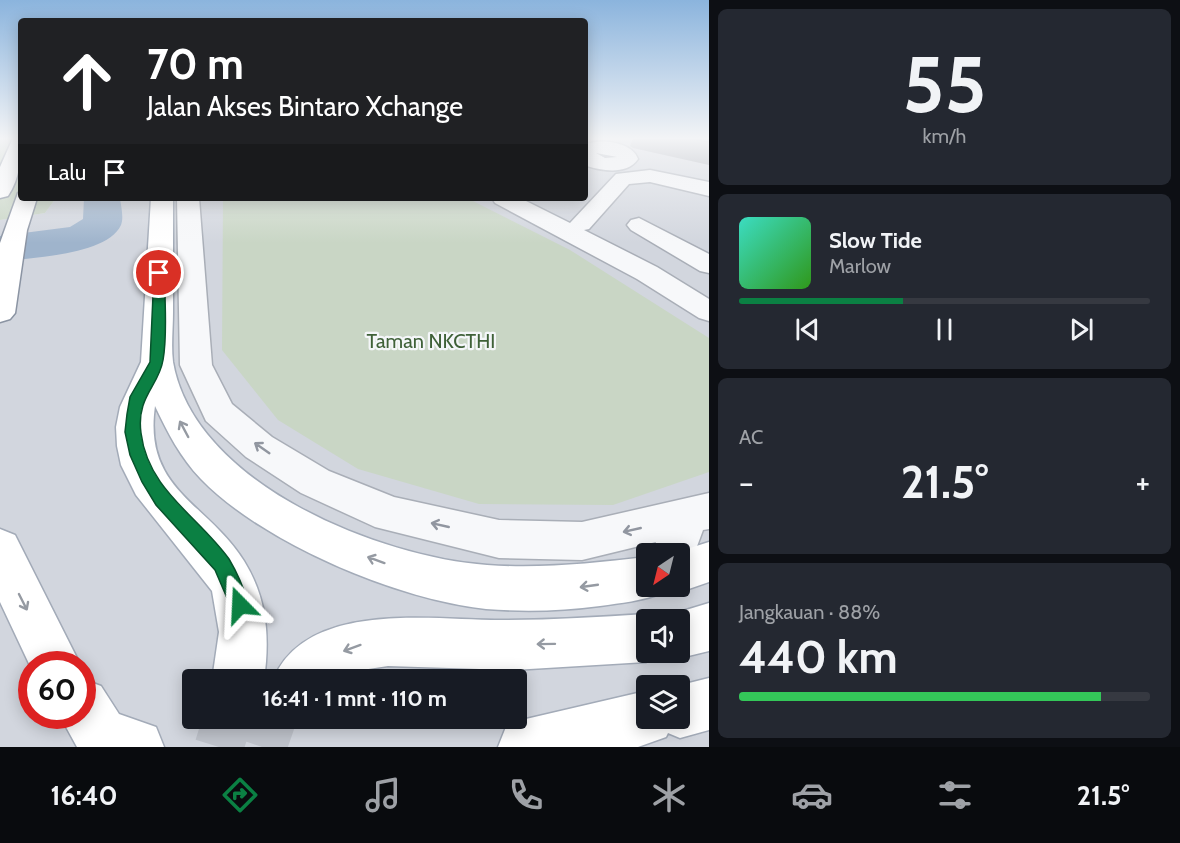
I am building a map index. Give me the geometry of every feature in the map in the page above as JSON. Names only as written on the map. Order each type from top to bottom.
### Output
[{"type":"main road","points":[[0,191],[8,173]]},
{"type":"main road","points":[[0,313],[15,230],[25,201]]},
{"type":"main road","points":[[175,201],[157,362],[169,400],[190,440],[215,468],[250,498],[318,538],[409,572],[486,587],[569,588],[636,579]]},
{"type":"main road","points":[[157,362],[144,382],[136,405],[133,432],[138,455],[147,478],[162,500],[206,546],[233,585],[243,632],[239,669]]},
{"type":"main road","points":[[0,549],[20,595],[49,651]]},
{"type":"main road","points":[[690,568],[709,562]]},
{"type":"main road","points":[[690,632],[709,627]]},
{"type":"main road","points":[[310,669],[319,660],[364,644],[405,642],[466,645],[583,644],[636,639]]},
{"type":"main road","points":[[690,709],[709,704]]},
{"type":"main road","points":[[526,747],[636,721]]},
{"type":"lane","points":[[618,173],[623,177],[642,176],[709,199]]},
{"type":"lane","points":[[581,224],[623,177]]},
{"type":"lane","points":[[675,188],[701,260]]},
{"type":"lane","points":[[622,245],[675,188],[709,189]]},
{"type":"lane","points":[[175,201],[196,365],[218,412],[259,447],[315,482],[390,514],[500,539],[582,541],[689,527]]},
{"type":"lane","points":[[509,201],[647,273],[709,312]]},
{"type":"lane","points":[[533,201],[709,292]]},
{"type":"shaded area","points":[[588,173],[709,173],[709,747],[0,747],[0,220],[45,213],[54,201],[588,201]]},
{"type":"green space","points":[[0,173],[18,173],[18,201],[54,201],[45,213],[0,220]]},
{"type":"green space","name":"Taman NKCTHI","points":[[223,201],[473,201],[570,250],[709,338],[709,472],[613,505],[479,504],[358,469],[278,420],[222,350]]},
{"type":"waterway","points":[[0,249],[81,238],[102,224],[102,201]]},
{"type":"tunnel","points":[[219,747],[225,729]]},
{"type":"tunnel","points":[[262,747],[268,729]]},
{"type":"route","points":[[159,273],[157,362],[144,382],[134,414],[133,432],[138,455],[147,478],[162,500],[221,564],[233,585],[240,605]]}]
